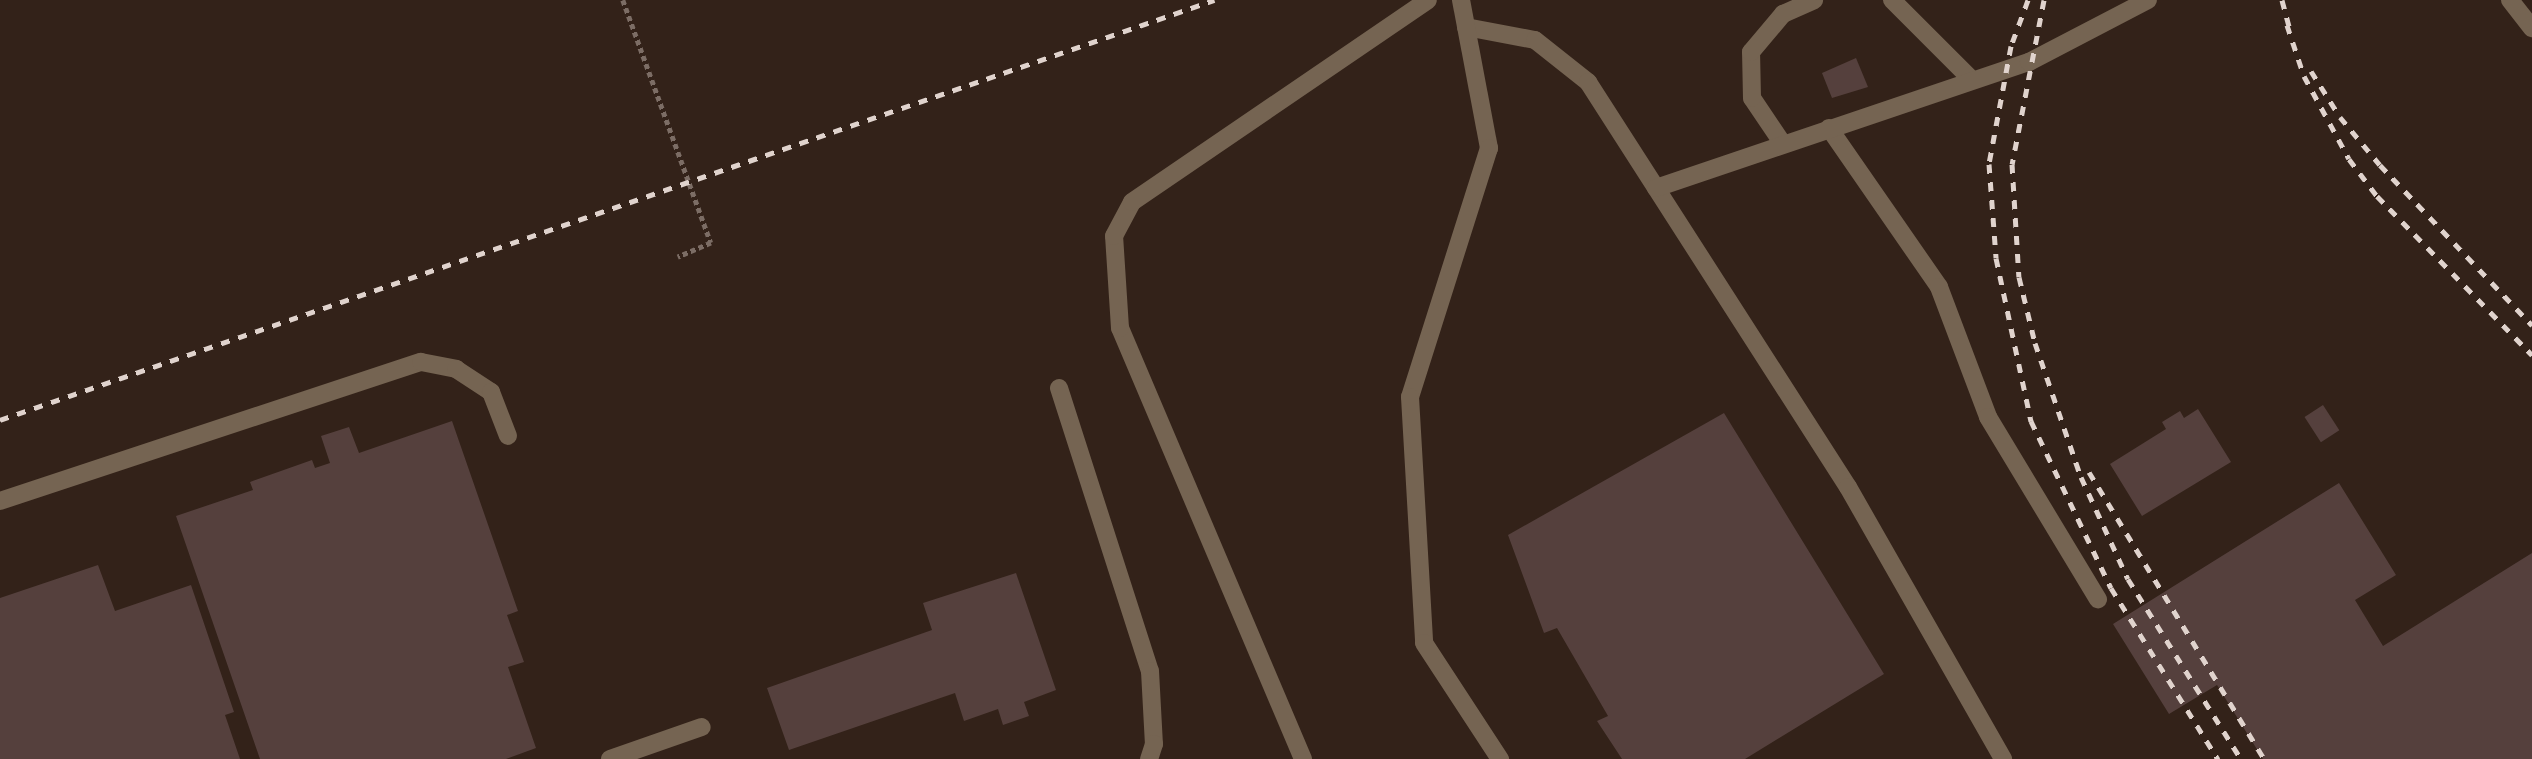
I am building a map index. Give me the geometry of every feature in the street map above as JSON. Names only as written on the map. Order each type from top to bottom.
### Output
[{"type":"street","points":[[1303,759],[1120,328],[1114,236],[1132,202],[1428,0]]},
{"type":"street","points":[[1461,0],[1489,148],[1410,397],[1424,643],[1500,759]]},
{"type":"street","points":[[1783,144],[1752,99],[1751,52],[1783,14],[1814,0]]},
{"type":"street","points":[[1892,0],[1972,80]]},
{"type":"street","points":[[1656,188],[2029,62],[2148,0]]},
{"type":"street","points":[[2510,0],[2532,28]]},
{"type":"street","points":[[1466,27],[1535,40],[1588,82],[1848,487],[2003,759]]},
{"type":"street","points":[[1829,128],[1939,287],[1988,417],[2098,599]]},
{"type":"street","points":[[0,501],[421,362],[456,369],[491,392],[508,436]]},
{"type":"street","points":[[1059,388],[1150,671],[1154,744],[1149,759]]},
{"type":"street","points":[[610,759],[702,727]]},
{"type":"path","points":[[623,0],[711,243],[678,257]]},
{"type":"building","points":[[1856,58],[1868,87],[1832,98],[1822,73]]},
{"type":"building","points":[[2323,405],[2339,430],[2321,442],[2305,417]]},
{"type":"building","points":[[2198,409],[2231,462],[2142,516],[2110,464],[2166,429],[2162,422],[2180,411],[2184,418]]},
{"type":"building","points":[[1724,413],[1884,674],[1745,759],[1622,759],[1597,721],[1608,716],[1557,628],[1544,633],[1508,535]]},
{"type":"building","points":[[452,421],[518,611],[507,615],[524,662],[508,667],[536,748],[506,759],[260,759],[176,516],[253,490],[250,482],[312,460],[315,468],[330,463],[321,436],[349,427],[359,453]]},
{"type":"building","points":[[2339,483],[2396,575],[2355,600],[2383,646],[2532,553],[2532,759],[2263,759],[2217,685],[2169,714],[2113,624]]},
{"type":"building","points":[[98,565],[115,611],[191,585],[234,712],[225,715],[240,759],[0,759],[0,598]]},
{"type":"building","points":[[1016,573],[1056,690],[1024,702],[1029,716],[1003,725],[998,709],[964,721],[955,693],[789,750],[767,688],[932,630],[923,603]]},
{"type":"railway","points":[[0,420],[1214,0]]},
{"type":"railway","points":[[2028,0],[2011,46],[1989,164],[1996,258],[2031,421],[2111,588],[2218,759]]},
{"type":"railway","points":[[2044,0],[2012,164],[2019,277],[2035,343],[2081,477],[2128,579],[2241,759]]},
{"type":"railway","points":[[2282,0],[2291,34]]},
{"type":"railway","points":[[2287,25],[2304,76],[2349,159],[2377,196],[2532,355]]},
{"type":"railway","points":[[2311,71],[2340,117],[2380,165],[2532,325]]},
{"type":"railway","points":[[2089,472],[2264,759]]}]
